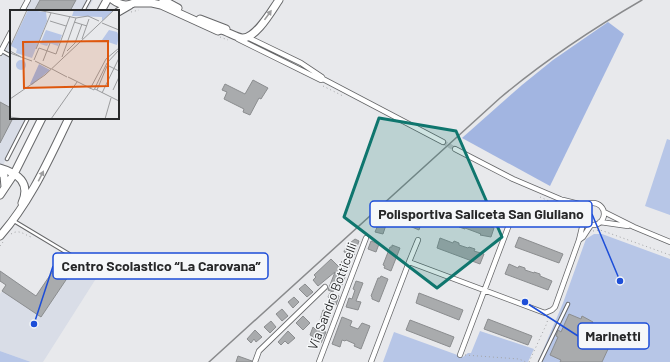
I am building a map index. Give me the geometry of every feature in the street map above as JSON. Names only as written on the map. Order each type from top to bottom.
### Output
[{"type":"street","points":[[23,10],[28,0]]},
{"type":"street","points":[[102,10],[107,0]]},
{"type":"street","points":[[113,0],[124,5],[135,2],[161,5],[216,33],[248,43],[321,80],[324,79]]},
{"type":"street","points":[[163,0],[195,17],[247,37],[301,63],[324,79],[443,142]]},
{"type":"street","points":[[216,33],[221,30],[242,38],[254,34],[279,0]]},
{"type":"street","points":[[119,11],[135,2]]},
{"type":"street","points":[[258,30],[259,40],[262,44]]},
{"type":"street","points":[[1,52],[10,34]]},
{"type":"street","points":[[274,50],[291,64]]},
{"type":"street","points":[[0,195],[14,174],[42,119]]},
{"type":"street","points":[[2,238],[32,192],[69,119]]},
{"type":"street","points":[[1,169],[16,162],[32,131],[36,130]]},
{"type":"street","points":[[455,149],[513,179],[560,199],[587,206],[597,204],[604,212],[634,227],[670,242]]},
{"type":"street","points":[[1,169],[14,174],[23,181],[25,188],[24,198],[13,221]]},
{"type":"street","points":[[1,169],[4,176],[5,188]]},
{"type":"street","points":[[560,199],[592,225]]},
{"type":"street","points":[[409,262],[541,313],[548,312],[555,307],[579,240],[584,209],[587,206]]},
{"type":"street","points":[[460,355],[515,209]]},
{"type":"street","points":[[600,222],[604,212]]},
{"type":"street","points":[[579,240],[592,225],[600,222],[634,227]]},
{"type":"street","name":"Via Sandro Botticelli","points":[[319,362],[366,238]]},
{"type":"street","points":[[371,362],[418,240]]},
{"type":"street","points":[[255,362],[259,351],[325,287]]},
{"type":"lane","points":[[84,10],[89,0]]},
{"type":"lane","points":[[7,159],[27,119]]},
{"type":"lane","points":[[13,221],[84,263]]},
{"type":"lane","points":[[540,362],[568,304]]},
{"type":"path","points":[[130,12],[141,9]]},
{"type":"path","points":[[216,33],[227,40]]},
{"type":"path","points":[[323,86],[330,89]]},
{"type":"path","points":[[8,237],[12,233],[20,231],[35,238]]},
{"type":"path","points":[[0,246],[2,238]]},
{"type":"path","points":[[529,362],[547,322],[548,312]]},
{"type":"path","points":[[460,355],[519,359],[526,362]]},
{"type":"highlighted area","points":[[379,118],[456,131],[502,237],[437,288],[344,217]]},
{"type":"shaded area","points":[[30,0],[93,0],[88,10],[25,10]]},
{"type":"shaded area","points":[[608,22],[624,34],[550,186],[462,138],[553,60]]},
{"type":"shaded area","points":[[10,39],[10,119],[27,119],[2,167],[0,166],[0,58]]},
{"type":"shaded area","points":[[667,139],[670,140],[670,215],[645,206]]},
{"type":"shaded area","points":[[594,234],[602,234],[670,259],[670,362],[538,362],[563,303],[586,239]]},
{"type":"shaded area","points":[[62,257],[97,277],[43,362],[31,362],[0,351],[0,294],[6,285],[0,281],[1,271],[36,296]]},
{"type":"shaded area","points":[[480,331],[534,349],[528,362],[383,362],[394,332],[463,357],[468,353],[471,353]]},
{"type":"shaded area","points":[[0,351],[31,362],[0,362]]},
{"type":"building","points":[[40,0],[76,0],[71,10],[35,10]]},
{"type":"building","points":[[253,80],[268,88],[261,99],[259,98],[250,115],[243,112],[244,109],[224,99],[227,92],[222,90],[225,84],[245,94]]},
{"type":"building","points":[[0,102],[10,107],[10,119],[12,119],[0,143]]},
{"type":"building","points":[[451,211],[494,228],[491,237],[480,235],[481,234],[459,227],[447,221]]},
{"type":"building","points":[[386,212],[392,214],[392,217],[394,218],[392,224],[387,222],[383,234],[375,232],[380,220],[383,221]]},
{"type":"building","points":[[404,214],[408,214],[422,221],[419,230],[400,222]]},
{"type":"building","points":[[519,237],[563,254],[559,263],[515,247]]},
{"type":"building","points":[[440,238],[453,243],[454,241],[459,243],[459,245],[475,249],[474,251],[484,254],[480,264],[437,248]]},
{"type":"building","points":[[355,239],[359,241],[354,255],[344,252],[345,248],[347,246],[349,247],[350,243]]},
{"type":"building","points":[[371,241],[379,244],[376,252],[368,249]]},
{"type":"building","points":[[392,245],[400,248],[391,271],[384,268],[385,266],[383,265]]},
{"type":"building","points":[[61,259],[74,268],[41,317],[2,291],[6,285],[0,281],[0,271],[36,296]]},
{"type":"building","points":[[331,259],[339,267],[342,261],[350,264],[342,285],[336,283],[333,292],[328,290],[335,272],[318,286],[313,280],[316,277],[314,275]]},
{"type":"building","points":[[509,264],[518,268],[519,266],[525,268],[525,270],[540,274],[540,276],[552,281],[548,290],[505,274]]},
{"type":"building","points":[[381,276],[388,279],[379,302],[372,299],[371,296],[378,278]]},
{"type":"building","points":[[356,281],[363,283],[356,301],[361,302],[358,310],[346,307],[349,298],[352,299]]},
{"type":"building","points":[[305,284],[313,292],[307,297],[299,289]]},
{"type":"building","points":[[330,293],[339,296],[336,305],[329,302],[331,300],[328,297]]},
{"type":"building","points":[[419,293],[463,310],[459,320],[416,303]]},
{"type":"building","points":[[294,297],[299,302],[293,308],[288,302]]},
{"type":"building","points":[[282,309],[288,316],[282,321],[276,314]]},
{"type":"building","points":[[323,310],[331,313],[327,323],[320,320]]},
{"type":"building","points":[[569,314],[581,319],[582,316],[593,322],[592,324],[615,334],[602,362],[560,362],[561,360],[550,355],[558,337],[556,336],[558,330],[561,332]]},
{"type":"building","points":[[303,316],[310,323],[303,330],[296,323]]},
{"type":"building","points":[[342,317],[352,321],[350,326],[358,329],[362,323],[370,326],[361,349],[354,346],[355,344],[346,340],[342,340],[340,347],[332,344]]},
{"type":"building","points":[[488,319],[532,336],[528,345],[484,329]]},
{"type":"building","points":[[410,320],[454,337],[450,347],[406,330]]},
{"type":"building","points":[[271,321],[276,327],[270,333],[264,327]]},
{"type":"building","points":[[313,327],[316,330],[326,332],[321,343],[313,340],[314,337],[310,335]]},
{"type":"building","points":[[255,330],[262,337],[256,342],[254,339],[251,343],[247,339]]},
{"type":"building","points":[[288,331],[295,338],[288,344],[285,341],[281,345],[278,342]]},
{"type":"building","points":[[238,356],[252,361],[236,362]]},
{"type":"tunnel","points":[[443,142],[455,149]]},
{"type":"railway","points":[[209,362],[500,98],[569,46],[642,0]]},
{"type":"place","name":"Polisportiva Saliceta San Giuliano","points":[[620,281]]},
{"type":"place","name":"Marinetti","points":[[525,302]]},
{"type":"place","name":"Centro Scolastico “La Carovana”","points":[[34,324]]}]
